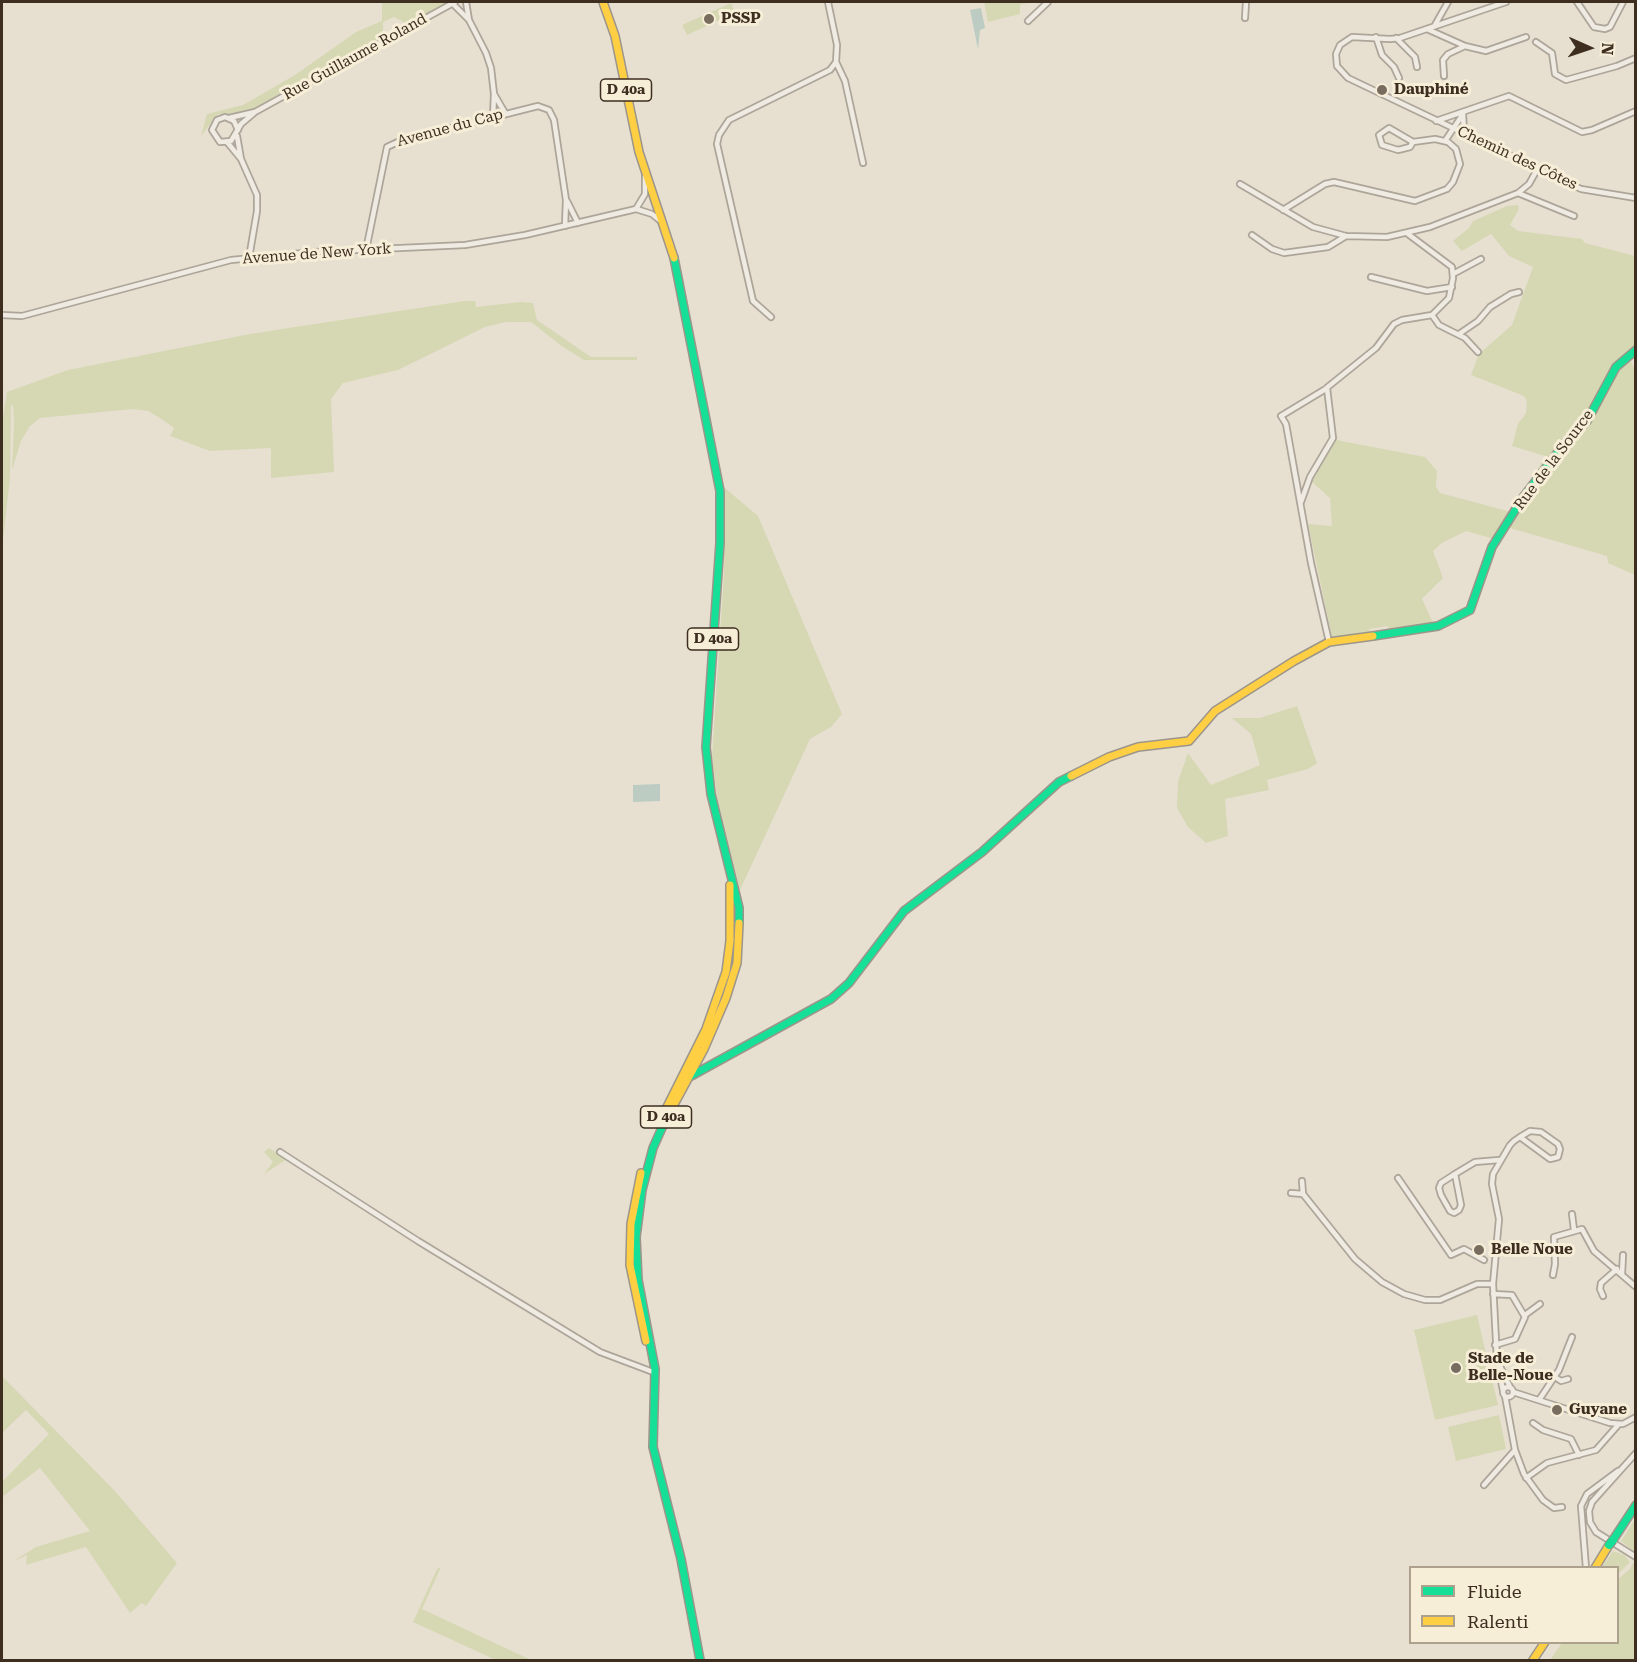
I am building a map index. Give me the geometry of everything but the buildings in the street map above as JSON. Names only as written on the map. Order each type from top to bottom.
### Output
[{"type":"main road","name":"D 40a","points":[[601,2],[615,36],[634,134],[666,226],[704,398],[720,491],[720,543],[706,747],[711,794],[740,915],[737,963],[726,998],[653,1148],[638,1218],[636,1266],[654,1355],[654,1453],[681,1559],[700,1660]]},
{"type":"main road","name":"Rue de la Source","points":[[687,1075],[831,999],[849,983],[896,920],[916,901],[982,852],[1059,782],[1109,757],[1138,747],[1184,743],[1215,711],[1294,661],[1329,642],[1438,626],[1470,610],[1492,547],[1524,496],[1565,443],[1587,421],[1616,367],[1635,350]]},
{"type":"main road","name":"D 40a","points":[[654,1389],[653,1372],[632,1278],[631,1224],[645,1160],[666,1107],[687,1075]]},
{"type":"main road","points":[[1595,1566],[1633,1509]]},
{"type":"main road","points":[[1533,1660],[1544,1644]]},
{"type":"street","points":[[454,2],[469,20],[486,52],[494,94],[493,117]]},
{"type":"street","name":"Rue Guillaume Roland","points":[[229,117],[255,112],[454,2]]},
{"type":"street","points":[[466,2],[469,20]]},
{"type":"street","points":[[828,2],[837,45],[836,62],[846,81],[862,163]]},
{"type":"street","points":[[1028,21],[1048,2]]},
{"type":"street","points":[[1245,18],[1246,2]]},
{"type":"street","points":[[1434,26],[1448,2]]},
{"type":"street","name":"Chemin des Côtes","points":[[1506,2],[1396,38],[1353,37],[1340,45],[1336,54],[1337,66],[1342,74],[1581,189],[1635,198]]},
{"type":"street","points":[[1577,2],[1598,29],[1610,27],[1623,2]]},
{"type":"street","points":[[1427,29],[1465,46],[1486,51],[1526,37]]},
{"type":"street","points":[[1376,38],[1382,55],[1394,67],[1399,78]]},
{"type":"street","points":[[1396,38],[1415,57],[1416,67]]},
{"type":"street","points":[[1536,42],[1552,53],[1554,59],[1552,68],[1555,74],[1566,80],[1573,80],[1605,67],[1617,66],[1635,58]]},
{"type":"street","points":[[1444,76],[1443,60],[1448,54],[1465,46]]},
{"type":"street","points":[[771,317],[753,301],[717,144],[718,135],[729,120],[830,69],[836,62]]},
{"type":"street","points":[[494,94],[505,113]]},
{"type":"street","points":[[1436,121],[1503,97],[1515,97],[1582,132],[1592,130],[1635,111]]},
{"type":"street","name":"Avenue du Cap","points":[[366,250],[387,147],[400,141],[505,113],[538,106],[546,108],[554,120],[566,200]]},
{"type":"street","points":[[1445,141],[1450,127],[1469,108]]},
{"type":"street","name":"Rue Guillaume Roland","points":[[237,132],[255,112]]},
{"type":"street","points":[[1462,114],[1462,126],[1465,133]]},
{"type":"street","points":[[1449,116],[1450,127]]},
{"type":"street","points":[[241,159],[236,124],[229,117],[217,120],[212,130],[216,140],[227,142],[241,159],[257,195],[257,211],[249,258]]},
{"type":"street","points":[[1283,210],[1325,184],[1334,182],[1407,200],[1415,201],[1434,196],[1453,182],[1460,164],[1456,149],[1445,141],[1435,139],[1413,142],[1389,128],[1379,135],[1382,145],[1398,150],[1410,147],[1413,142]]},
{"type":"street","points":[[227,142],[237,132]]},
{"type":"street","points":[[644,168],[645,194],[636,209],[652,214],[666,226]]},
{"type":"street","points":[[1240,183],[1313,228],[1346,236],[1387,237],[1408,234],[1518,193],[1529,184],[1538,168]]},
{"type":"street","points":[[1518,193],[1574,216]]},
{"type":"street","points":[[566,200],[578,223]]},
{"type":"street","points":[[565,226],[566,200]]},
{"type":"street","name":"Avenue de New York","points":[[2,315],[22,316],[157,279],[249,258],[465,245],[565,226],[636,209]]},
{"type":"street","points":[[1329,642],[1286,424],[1281,416],[1327,388],[1376,348],[1387,333],[1402,320],[1431,315],[1449,298],[1453,274],[1449,263],[1408,234]]},
{"type":"street","points":[[1252,235],[1272,249],[1284,253],[1328,247],[1346,236]]},
{"type":"street","points":[[1453,274],[1481,259]]},
{"type":"street","points":[[1371,277],[1427,291],[1452,287]]},
{"type":"street","points":[[1459,334],[1478,321],[1490,307],[1519,292]]},
{"type":"street","points":[[1431,315],[1438,325],[1459,334],[1478,352]]},
{"type":"street","points":[[1301,503],[1310,477],[1333,438],[1327,388]]},
{"type":"street","points":[[1520,1137],[1550,1159],[1558,1157],[1558,1144],[1541,1132],[1533,1130],[1520,1137],[1499,1160],[1492,1180],[1499,1219],[1493,1284],[1495,1345],[1515,1450],[1526,1478],[1550,1506],[1562,1507]]},
{"type":"street","points":[[280,1152],[418,1241],[600,1352],[653,1372]]},
{"type":"street","points":[[1455,1174],[1461,1205],[1460,1210],[1454,1213],[1450,1211],[1439,1188],[1441,1183],[1455,1174],[1475,1162],[1499,1160]]},
{"type":"street","points":[[1398,1178],[1451,1255],[1464,1249],[1484,1260]]},
{"type":"street","points":[[1302,1180],[1303,1194],[1355,1259],[1382,1281],[1404,1294],[1420,1299],[1440,1300],[1477,1284],[1493,1284]]},
{"type":"street","points":[[1291,1193],[1303,1194]]},
{"type":"street","points":[[1572,1214],[1574,1230]]},
{"type":"street","points":[[1553,1275],[1555,1268],[1554,1237],[1574,1230],[1584,1230],[1591,1246],[1635,1287]]},
{"type":"street","points":[[1622,1274],[1623,1255]]},
{"type":"street","points":[[1604,1296],[1600,1289],[1601,1283],[1617,1269]]},
{"type":"street","points":[[1493,1294],[1512,1295],[1525,1315],[1515,1339],[1495,1345]]},
{"type":"street","points":[[1525,1315],[1540,1304]]},
{"type":"street","points":[[1539,1400],[1555,1377],[1572,1337]]},
{"type":"street","points":[[1497,1360],[1511,1390],[1511,1395],[1504,1394]]},
{"type":"street","points":[[1555,1377],[1561,1381],[1568,1379]]},
{"type":"street","points":[[1511,1390],[1619,1424]]},
{"type":"street","points":[[1526,1478],[1547,1463],[1596,1450],[1619,1424],[1635,1417]]},
{"type":"street","points":[[1533,1423],[1543,1430],[1571,1439],[1579,1455]]},
{"type":"street","points":[[1484,1485],[1515,1450]]},
{"type":"street","points":[[1635,1453],[1592,1502],[1589,1517],[1596,1532],[1635,1557]]},
{"type":"street","points":[[1586,1566],[1581,1506],[1587,1494],[1608,1476],[1620,1470]]},
{"type":"green space","points":[[382,2],[449,2],[407,24],[394,17],[383,22],[383,37],[251,110],[236,115],[218,114],[201,136],[207,114],[243,105],[295,75],[356,32],[382,21]]},
{"type":"green space","points":[[984,2],[1030,2],[1020,5],[1020,14],[988,22]]},
{"type":"green space","name":"PSSP","points":[[731,3],[735,13],[687,35],[682,25]]},
{"type":"green space","points":[[1507,206],[1519,206],[1518,211],[1510,225],[1518,231],[1582,239],[1585,243],[1635,256],[1635,345],[1611,370],[1586,419],[1561,440],[1533,479],[1545,456],[1512,446],[1518,424],[1526,413],[1527,401],[1524,396],[1471,375],[1479,354],[1512,325],[1533,267],[1509,256],[1491,234],[1462,251],[1453,241],[1469,228],[1473,221]]},
{"type":"green space","points":[[475,301],[476,307],[520,302],[533,303],[537,320],[591,357],[637,357],[637,360],[584,360],[531,322],[506,322],[485,327],[398,370],[343,383],[331,399],[334,472],[271,478],[271,448],[210,451],[170,436],[174,428],[148,411],[133,409],[40,418],[30,426],[21,441],[12,470],[14,423],[13,406],[11,405],[10,478],[2,549],[2,422],[7,392],[68,370],[250,334]]},
{"type":"green space","points":[[1631,361],[1636,374],[1635,575],[1608,563],[1607,556],[1510,528],[1526,497],[1572,439],[1618,367]]},
{"type":"green space","points":[[1336,440],[1425,457],[1437,471],[1436,487],[1440,493],[1511,512],[1494,539],[1466,531],[1442,543],[1433,551],[1443,578],[1422,599],[1433,623],[1389,630],[1388,626],[1369,629],[1370,632],[1332,637],[1308,524],[1332,526],[1330,498],[1312,482]]},
{"type":"green space","points":[[725,488],[758,516],[842,714],[831,727],[810,739],[740,890],[717,796],[712,757],[724,572]]},
{"type":"green space","points":[[1297,706],[1317,763],[1308,769],[1267,780],[1269,790],[1225,799],[1228,836],[1206,843],[1188,827],[1177,808],[1178,781],[1188,753],[1211,785],[1260,765],[1251,734],[1232,718],[1260,718]]},
{"type":"green space","points":[[269,1148],[287,1159],[264,1174],[273,1162],[264,1152]]},
{"type":"green space","name":"Stade de Belle-Noue","points":[[1477,1315],[1498,1405],[1435,1420],[1414,1330]]},
{"type":"green space","points":[[2,1376],[113,1489],[177,1563],[146,1606],[142,1603],[130,1613],[86,1547],[26,1565],[27,1555],[12,1562],[36,1547],[90,1531],[40,1468],[2,1497],[2,1482],[49,1434],[26,1410],[2,1433]]},
{"type":"green space","points":[[1499,1415],[1506,1449],[1456,1461],[1448,1427]]},
{"type":"green space","points":[[1635,1519],[1635,1552],[1621,1541]]},
{"type":"green space","points":[[1613,1551],[1624,1555],[1630,1562],[1619,1573],[1619,1566],[1603,1566]]},
{"type":"green space","points":[[1633,1563],[1636,1564],[1635,1660],[1550,1660],[1561,1644],[1619,1644],[1619,1578],[1630,1569]]},
{"type":"green space","points":[[441,1567],[422,1609],[531,1660],[496,1660],[413,1622],[437,1569]]},
{"type":"shaded area","points":[[981,8],[985,28],[980,30],[978,49],[970,10]]},
{"type":"shaded area","points":[[660,784],[660,801],[633,802],[633,785]]},
{"type":"traffic: fast","points":[[674,258],[720,491],[720,543],[706,747],[711,794],[739,908],[739,923]]},
{"type":"traffic: fast","points":[[1373,636],[1438,626],[1470,610],[1492,547],[1524,496],[1565,443],[1587,421],[1616,367],[1636,350]]},
{"type":"traffic: fast","points":[[691,1076],[831,999],[849,983],[904,911],[982,852],[1059,782],[1071,776]]},
{"type":"traffic: fast","points":[[665,1121],[653,1148],[642,1190],[636,1237],[638,1280],[655,1369],[653,1447],[681,1559],[700,1660]]},
{"type":"traffic: fast","points":[[1613,1540],[1636,1505]]},
{"type":"traffic: fast","points":[[1609,1545],[1613,1540]]},
{"type":"traffic: slow","points":[[603,2],[615,36],[639,152],[674,258]]},
{"type":"traffic: slow","points":[[1071,776],[1109,757],[1138,747],[1189,741],[1215,711],[1294,661],[1329,642],[1373,636]]},
{"type":"traffic: slow","points":[[661,1119],[706,1029],[726,972],[730,941],[730,885]]},
{"type":"traffic: slow","points":[[665,1121],[704,1049],[726,998],[737,963],[739,923]]},
{"type":"traffic: slow","points":[[641,1173],[631,1224],[630,1265],[646,1341]]},
{"type":"traffic: slow","points":[[1596,1566],[1609,1545]]},
{"type":"traffic: slow","points":[[1533,1660],[1544,1644]]},
{"type":"place","name":"PSSP","points":[[709,19]]},
{"type":"place","name":"Dauphiné","points":[[1382,90]]},
{"type":"place","name":"Belle Noue","points":[[1479,1250]]},
{"type":"place","name":"Stade de Belle-Noue","points":[[1456,1368]]},
{"type":"place","name":"Guyane","points":[[1557,1410]]}]
